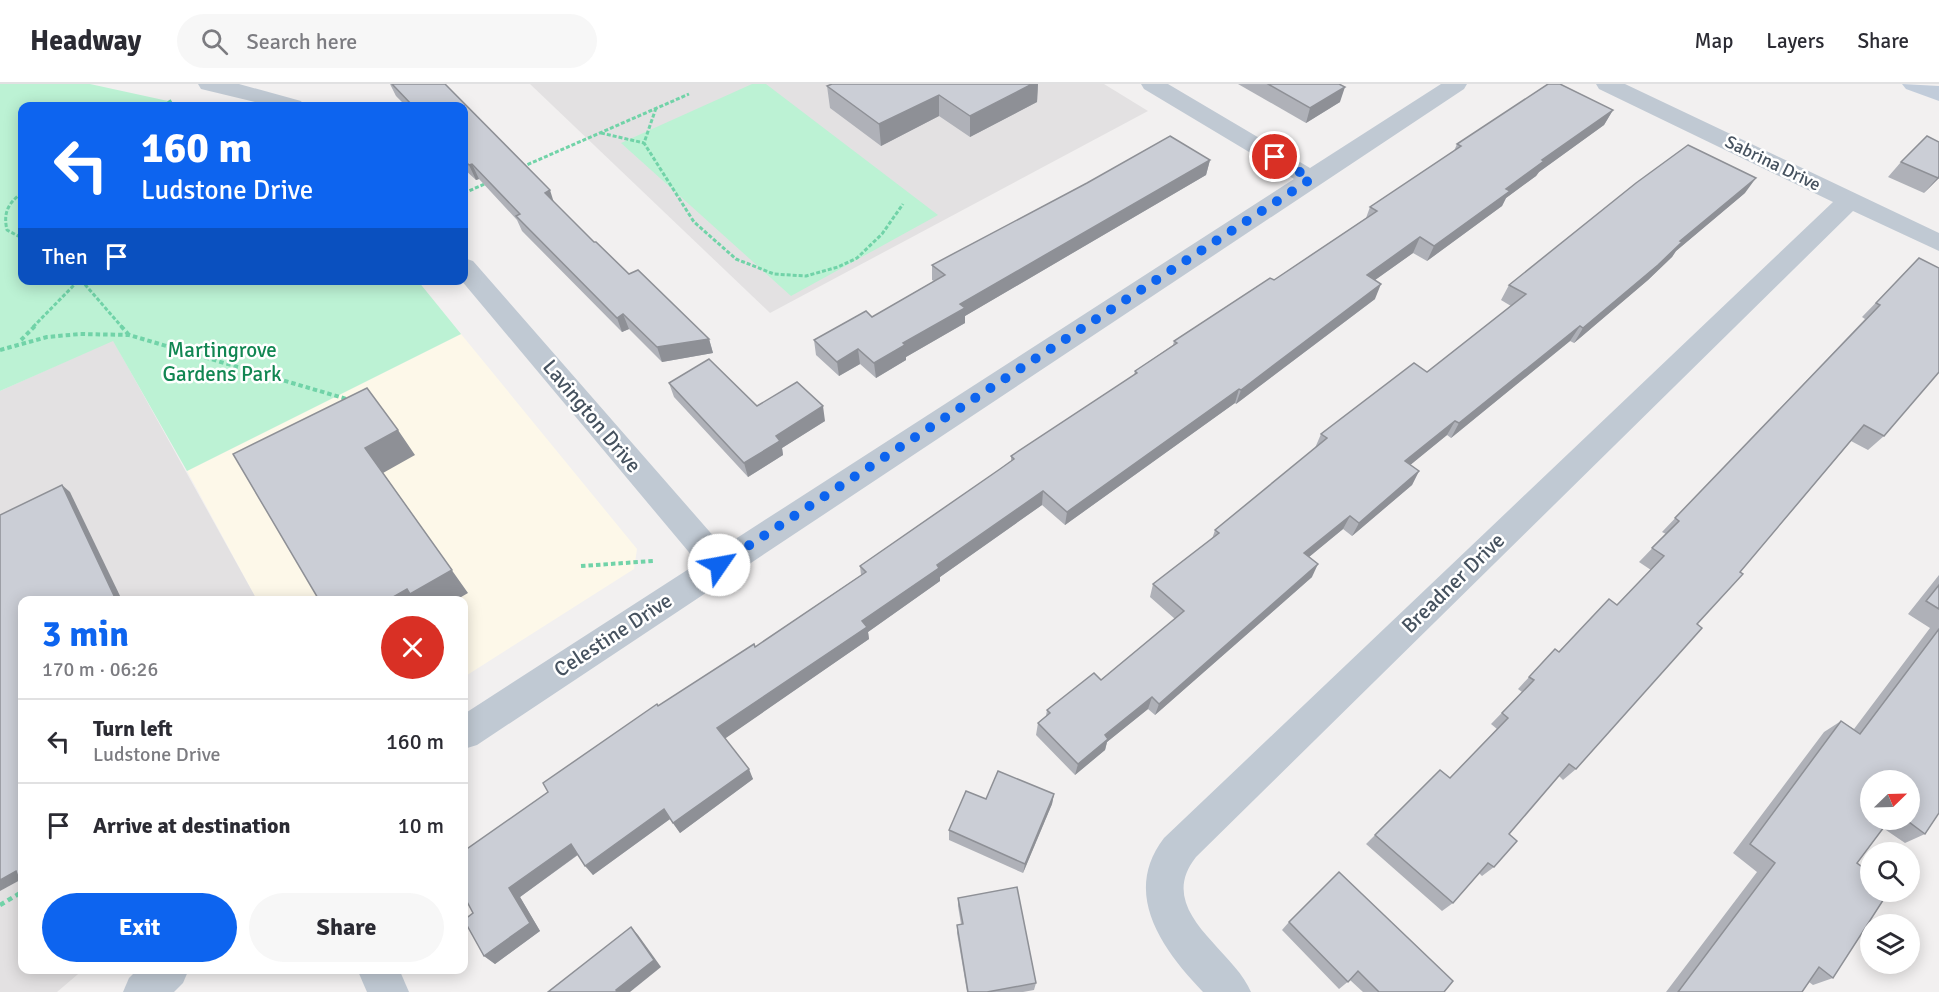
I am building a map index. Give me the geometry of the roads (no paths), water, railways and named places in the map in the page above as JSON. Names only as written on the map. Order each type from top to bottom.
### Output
[{"type":"main road","points":[[1914,84],[1939,94]]},
{"type":"street","points":[[209,84],[280,102]]},
{"type":"street","points":[[1152,84],[1311,179]]},
{"type":"street","name":"Celestine Drive","points":[[468,730],[1455,84]]},
{"type":"street","name":"Sabrina Drive","points":[[1607,84],[1939,243]]},
{"type":"street","name":"Breadner Drive","points":[[1231,992],[1183,939],[1168,910],[1165,888],[1169,864],[1183,844],[1850,200]]},
{"type":"street","name":"Lavington Drive","points":[[468,272],[719,565]]},
{"type":"street","points":[[143,992],[163,974]]},
{"type":"street","points":[[380,974],[389,992]]},
{"type":"park label","name":"Martingrove Gardens Park","points":[[222,362]]}]
